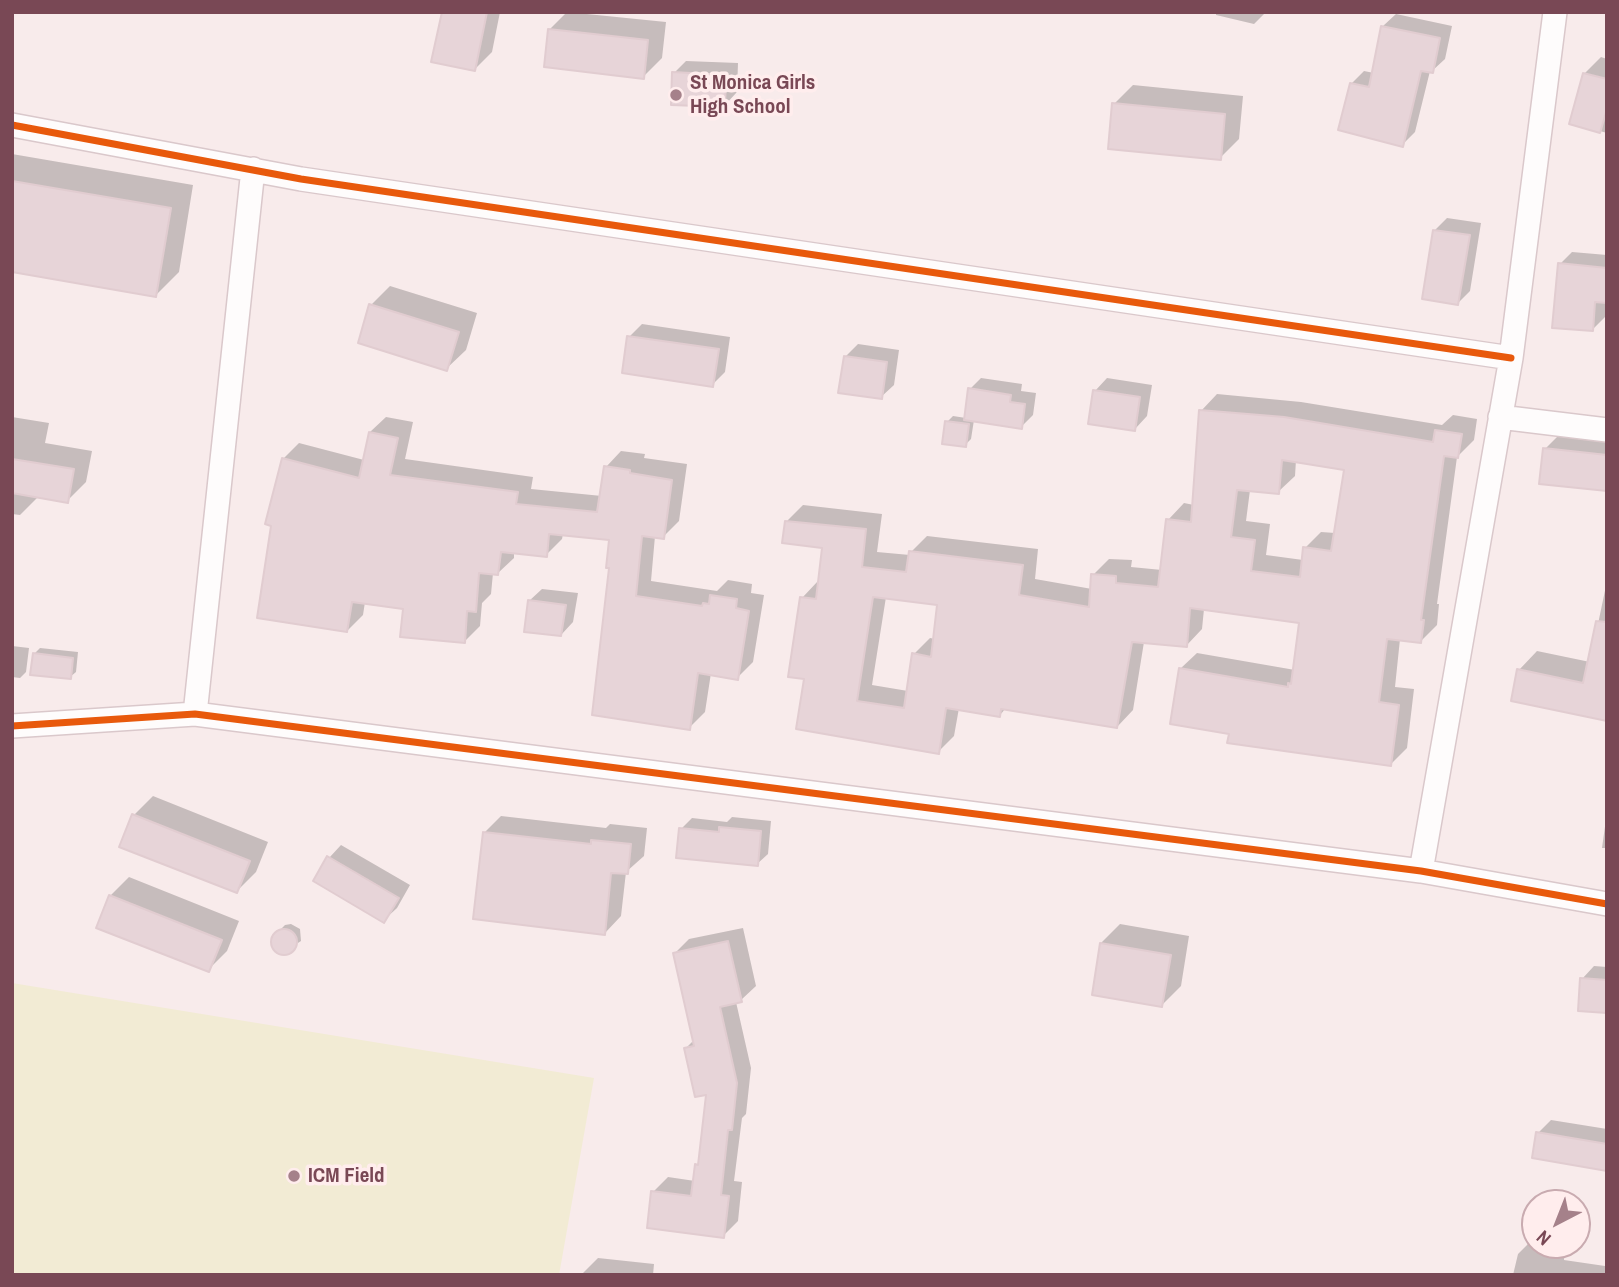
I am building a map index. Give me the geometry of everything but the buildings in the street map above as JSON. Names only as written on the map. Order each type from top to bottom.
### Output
[{"type":"street","points":[[1422,871],[1511,358],[1555,12]]},
{"type":"street","points":[[12,125],[314,181],[1511,358]]},
{"type":"street","points":[[195,714],[253,169]]},
{"type":"street","points":[[1500,417],[1607,430]]},
{"type":"street","points":[[12,726],[195,714],[1422,871],[1607,904]]},
{"type":"shaded area","name":"ICM Field","points":[[12,983],[594,1078],[559,1275],[12,1275]]},
{"type":"cycle path","points":[[12,125],[301,179],[1511,358]]},
{"type":"cycle path","points":[[12,726],[195,714],[1421,871],[1607,904]]},
{"type":"place","name":"St Monica Girls High School","points":[[676,95]]},
{"type":"place","name":"ICM Field","points":[[294,1176]]}]
